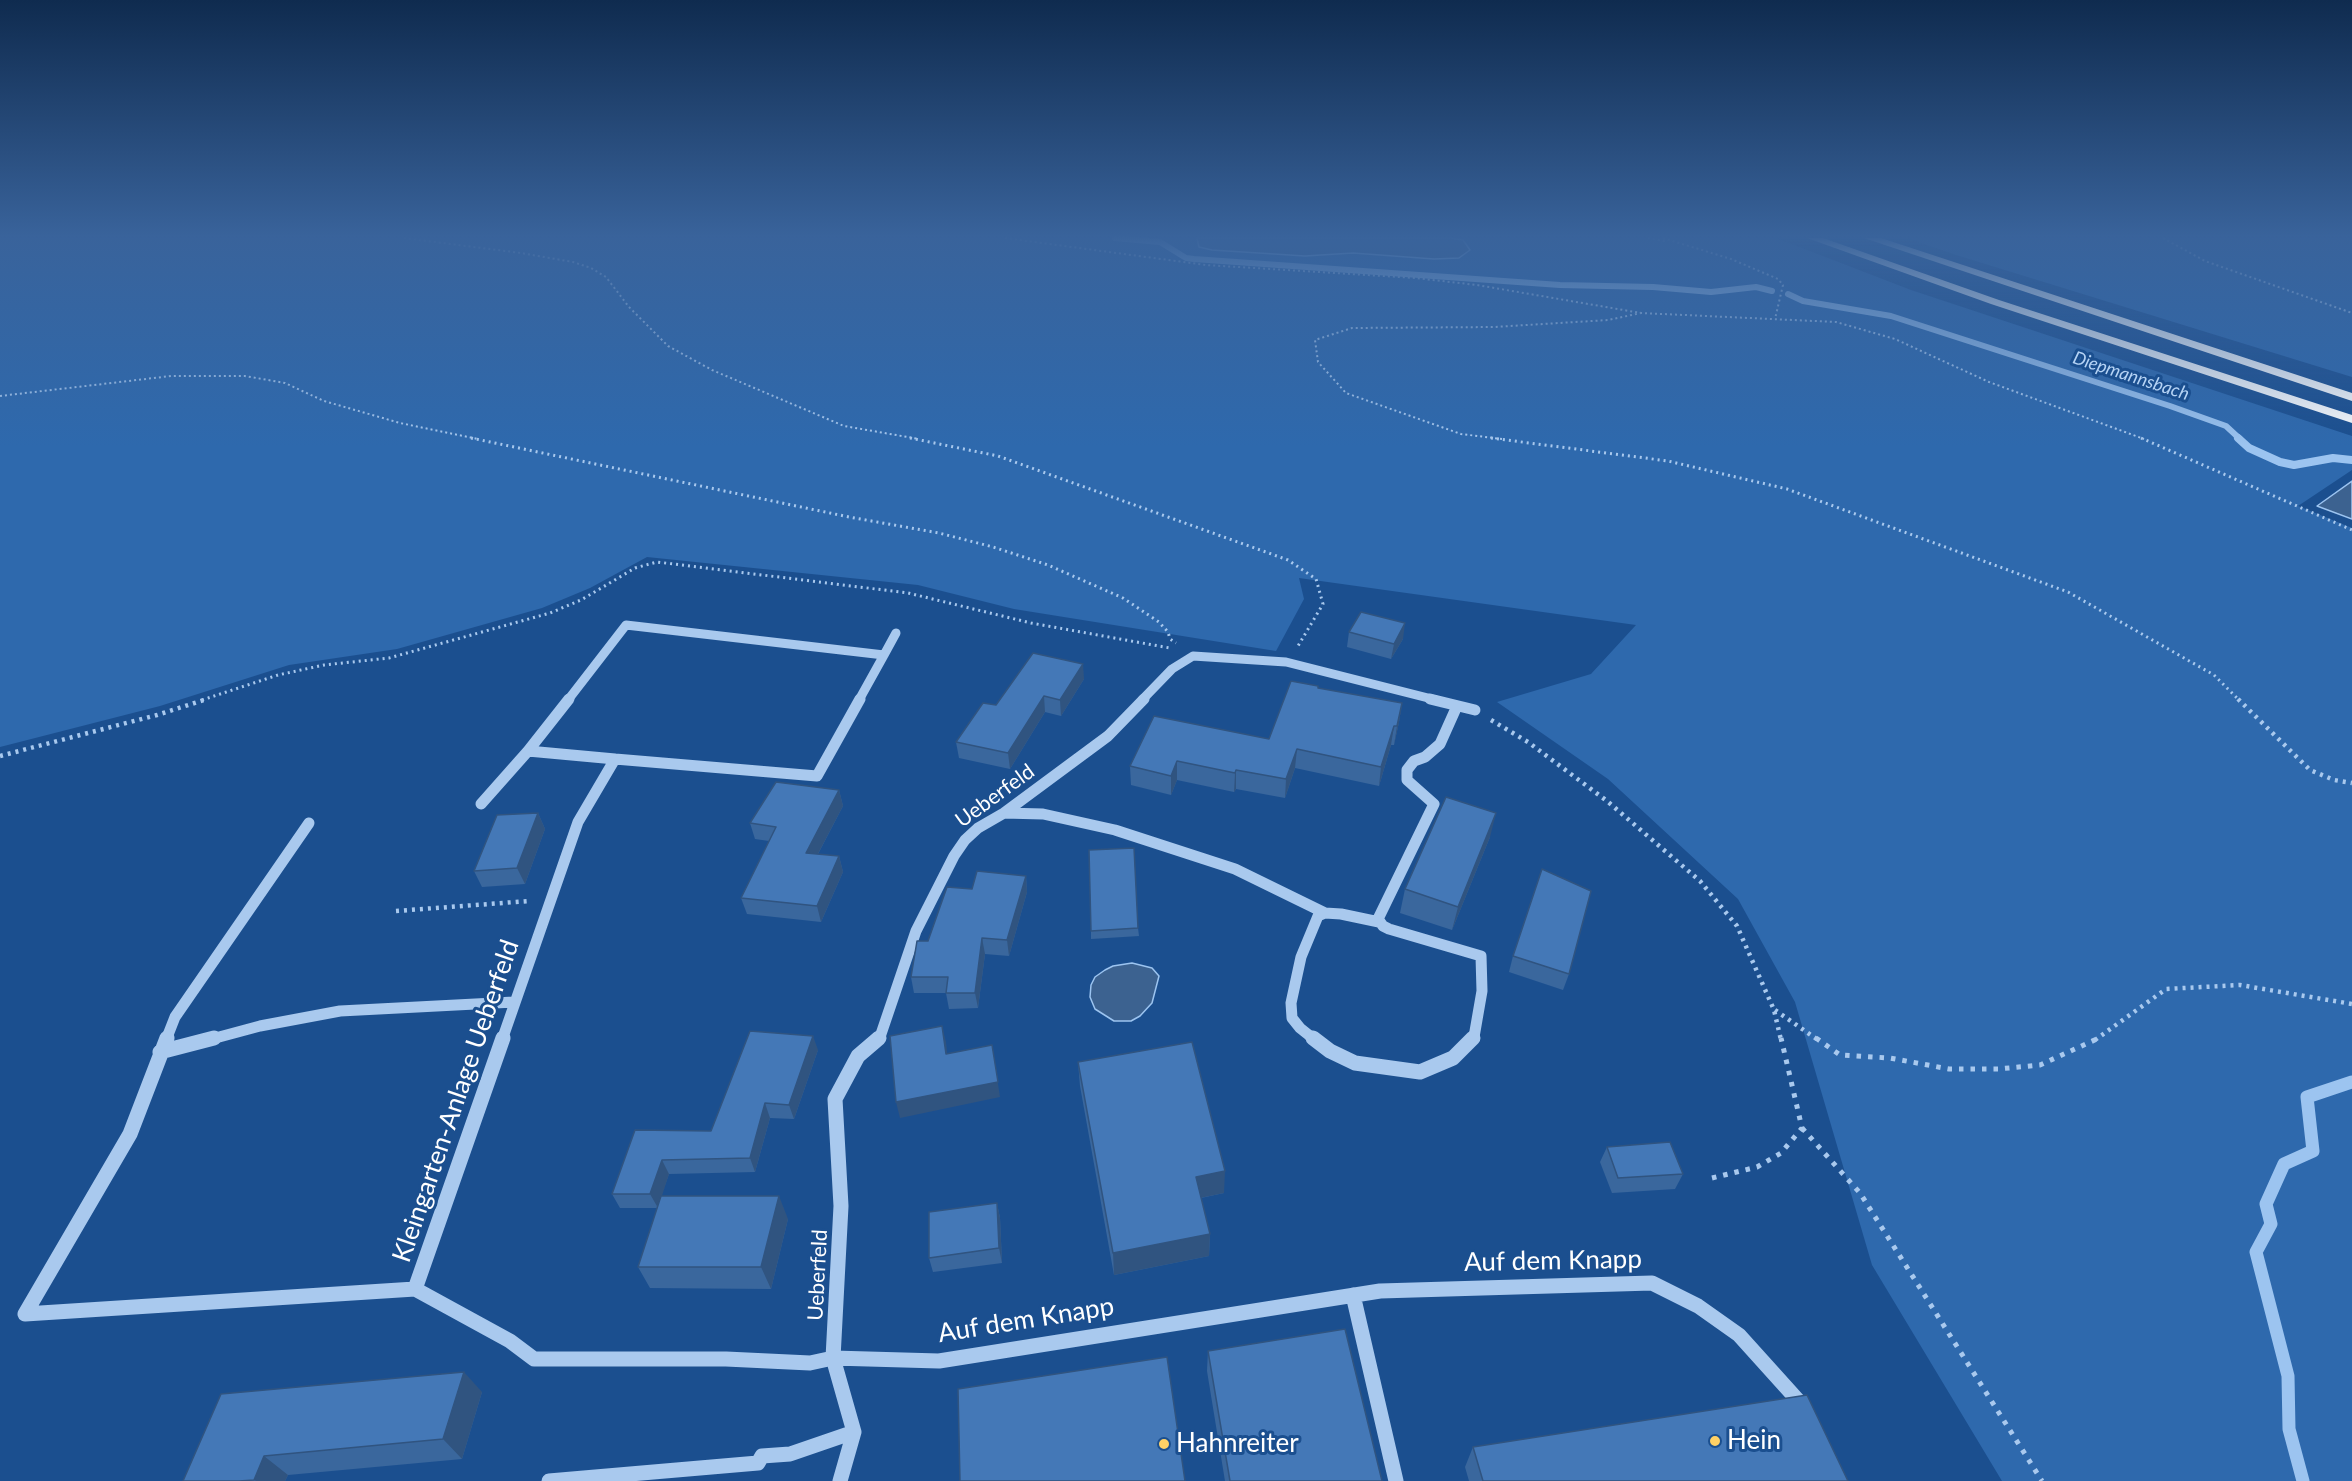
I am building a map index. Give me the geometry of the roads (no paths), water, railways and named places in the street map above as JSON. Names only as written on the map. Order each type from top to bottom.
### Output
[{"type":"highway","points":[[2011,307],[2352,419]]},
{"type":"highway","points":[[2079,307],[2352,397]]},
{"type":"street","points":[[481,804],[528,750],[626,625],[884,655]]},
{"type":"street","points":[[528,750],[817,776],[896,633]]},
{"type":"street","name":"Ueberfeld","points":[[833,1358],[841,1206],[835,1099],[858,1056],[880,1037],[916,931],[954,856],[978,828],[1004,813],[1108,736],[1172,669],[1197,656],[1286,662],[1457,706]]},
{"type":"street","points":[[1379,922],[1381,912],[1434,804],[1407,780],[1407,770],[1414,761],[1425,757],[1440,744],[1457,706],[1475,710]]},
{"type":"street","name":"Kleingarten-Anlage Ueberfeld","points":[[615,759],[578,822],[415,1289],[510,1341],[534,1359],[726,1359],[810,1363],[833,1358]]},
{"type":"street","points":[[1004,813],[1043,814],[1115,830],[1234,869],[1326,913],[1379,922],[1389,929],[1481,956],[1482,991],[1474,1037],[1453,1058],[1420,1072],[1388,1070],[1355,1063],[1330,1051],[1300,1028],[1292,1018],[1291,1003],[1301,957],[1313,923],[1318,916],[1326,913]]},
{"type":"street","points":[[309,823],[175,1017],[130,1134],[25,1314],[415,1289]]},
{"type":"street","points":[[160,1052],[260,1026],[340,1011],[514,1002]]},
{"type":"street","name":"Auf dem Knapp","points":[[833,1358],[939,1360],[1380,1291],[1652,1283],[1698,1306],[1738,1335],[1807,1412],[1812,1422]]},
{"type":"street","points":[[1353,1295],[1396,1481]]},
{"type":"street","points":[[833,1358],[854,1432],[840,1481]]},
{"type":"street","points":[[549,1481],[758,1463],[762,1456],[790,1454],[854,1432]]},
{"type":"waterway","name":"Diepmannsbach","points":[[1839,307],[1891,316],[2170,406],[2226,426],[2240,439]]},
{"type":"waterway","name":"Diepmannsbach","points":[[2238,438],[2249,448],[2280,462],[2294,465],[2333,458],[2352,460]]},
{"type":"waterway","points":[[2303,1481],[2289,1429],[2288,1376],[2256,1252],[2271,1224],[2266,1204],[2284,1164],[2313,1151],[2307,1097],[2352,1082]]},
{"type":"place","name":"Hein","points":[[1715,1441]]},
{"type":"place","name":"Hahnreiter","points":[[1164,1444]]}]
